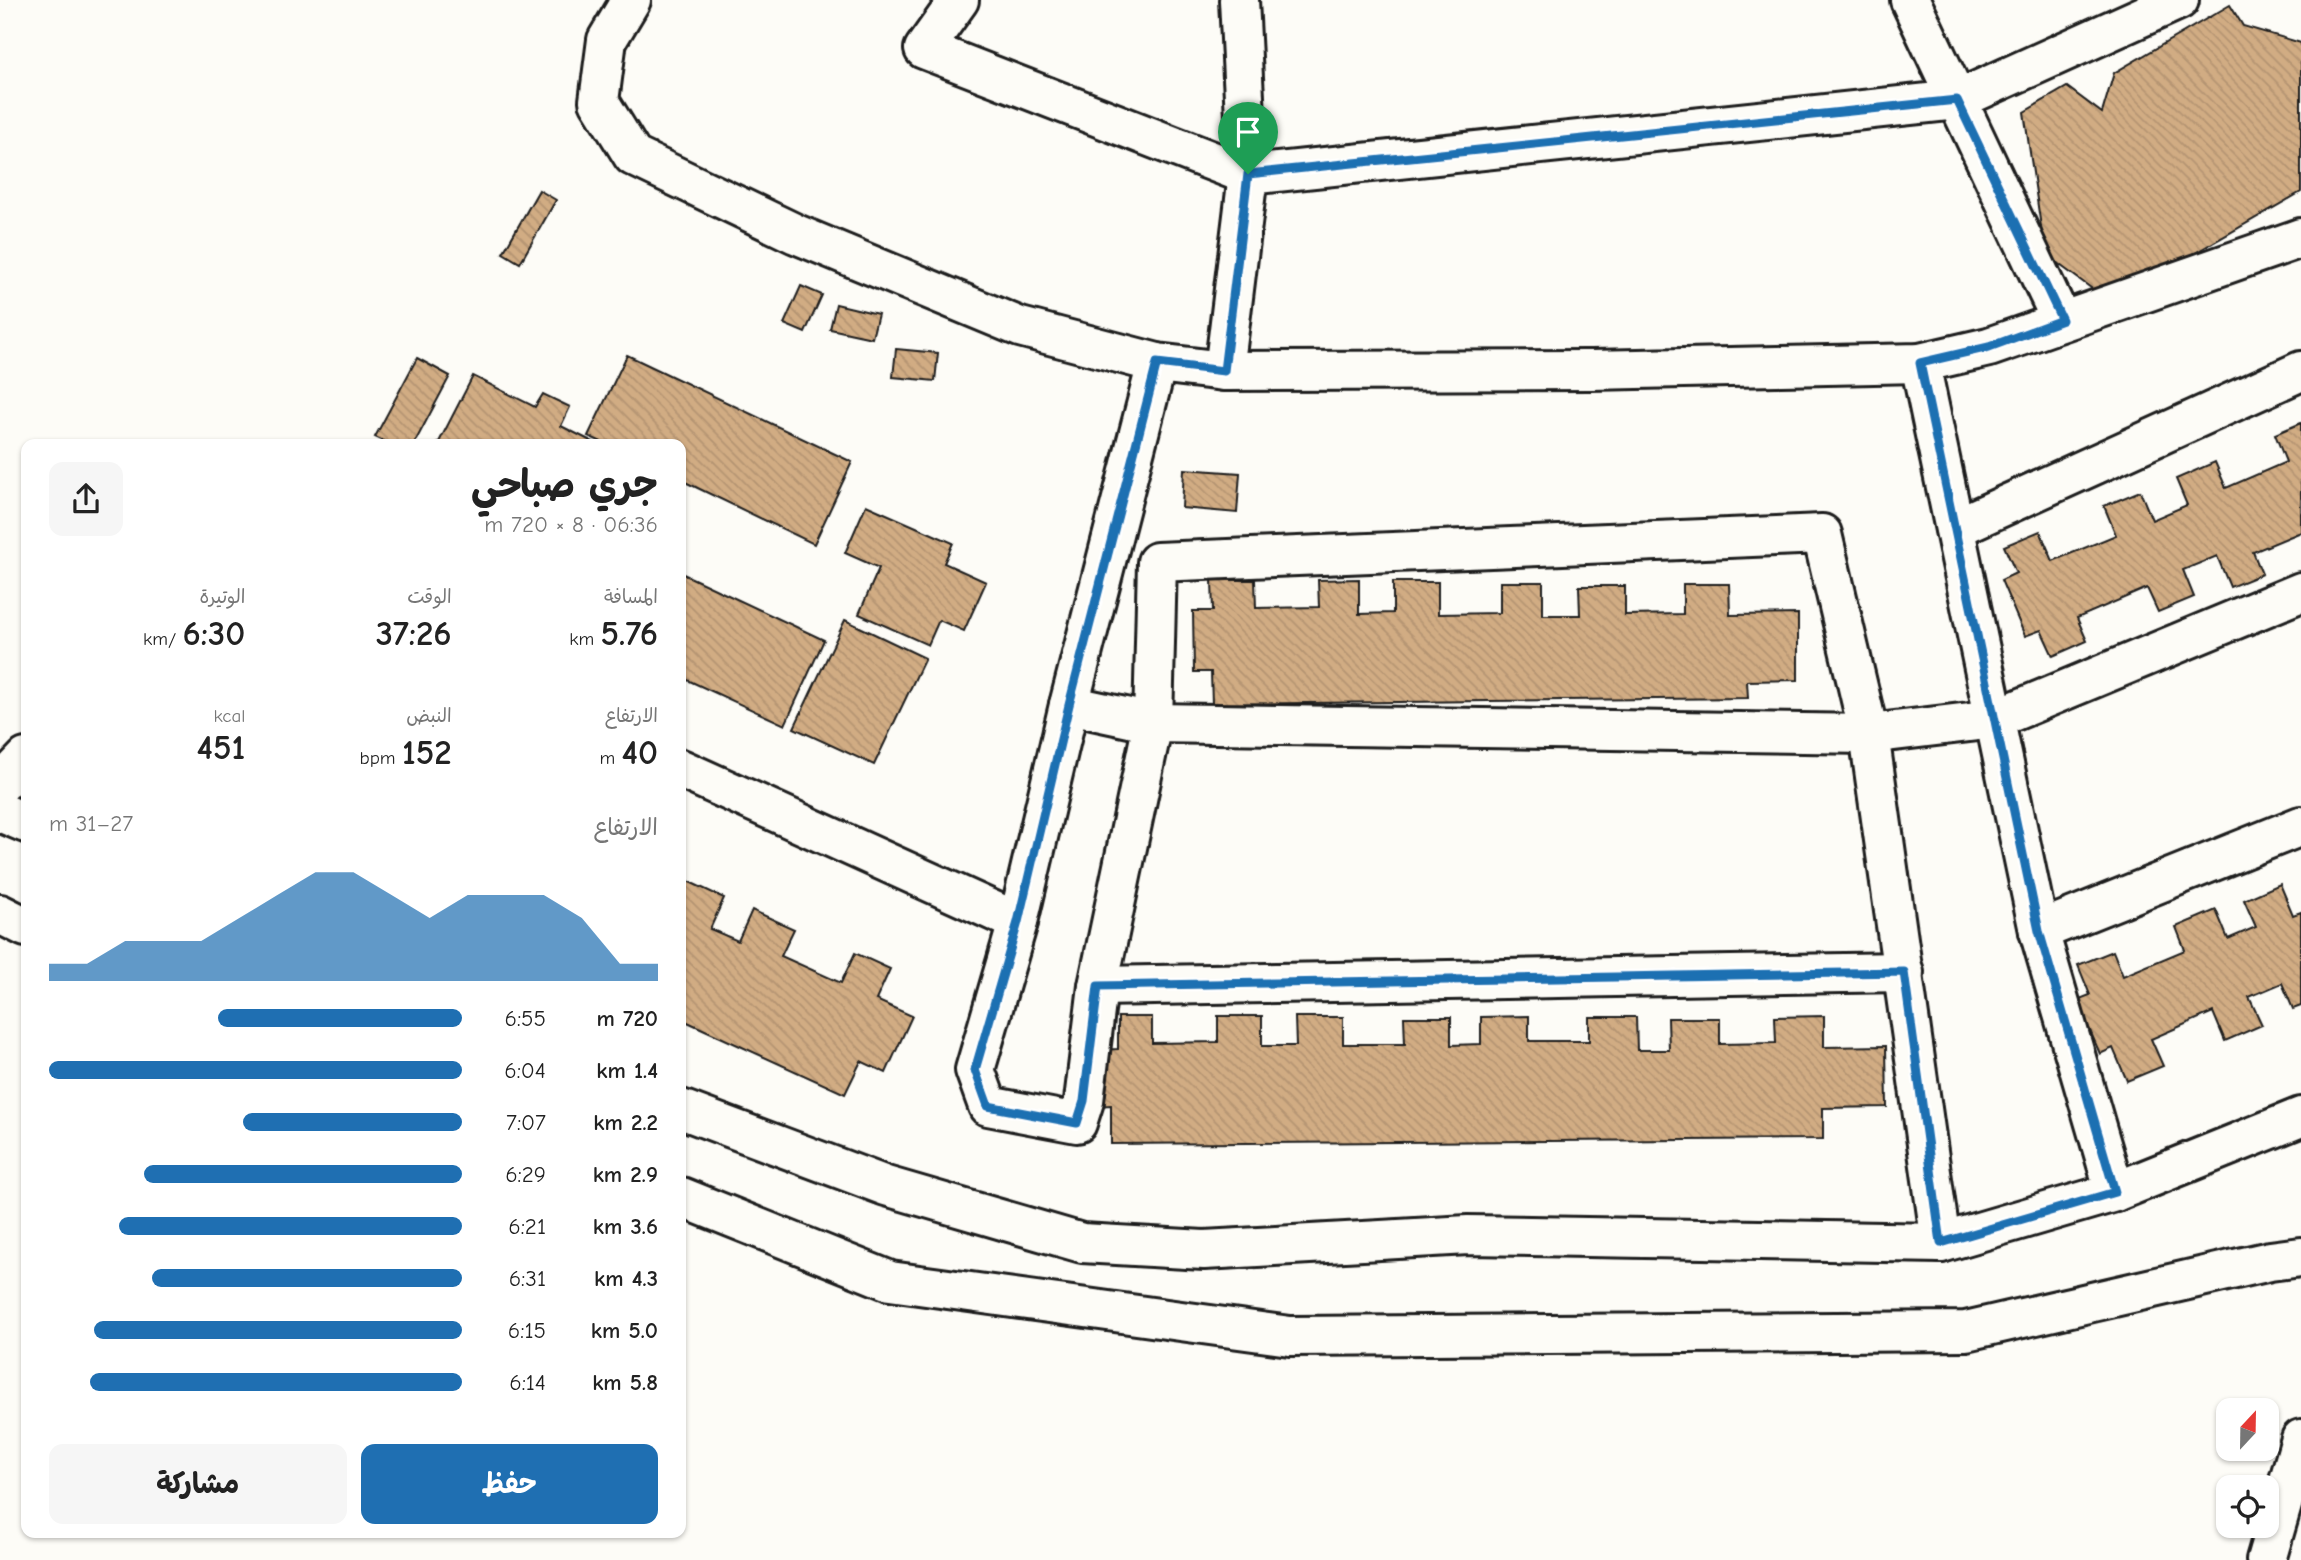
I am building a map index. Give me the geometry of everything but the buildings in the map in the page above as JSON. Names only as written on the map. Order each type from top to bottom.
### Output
[{"type":"street","points":[[631,0],[607,40],[599,101],[633,156],[796,234],[1020,327],[1157,363],[1224,371],[1591,370],[1920,363],[1989,347],[2301,238]]},
{"type":"street","points":[[959,0],[924,49],[1248,174],[1957,100],[2179,0]]},
{"type":"street","points":[[1224,371],[1248,174],[1239,0]]},
{"type":"street","points":[[1910,0],[2062,320]]},
{"type":"street","points":[[1157,363],[1069,705],[1018,922],[975,1070],[988,1106],[1077,1123],[1084,1101],[1098,986],[1153,723],[1157,562],[1822,534],[1869,734],[1941,1243]]},
{"type":"street","points":[[1920,363],[2039,931],[2115,1192]]},
{"type":"street","points":[[1955,528],[2301,371]]},
{"type":"street","points":[[1069,705],[1153,723],[1869,734],[1995,719],[2301,592]]},
{"type":"street","points":[[0,785],[21,763]]},
{"type":"street","points":[[686,771],[1018,922]]},
{"type":"street","points":[[0,812],[21,821]]},
{"type":"street","points":[[2039,931],[2301,826]]},
{"type":"street","points":[[0,914],[21,924]]},
{"type":"street","points":[[1098,986],[1904,972]]},
{"type":"street","points":[[686,1112],[886,1186],[1082,1243],[1204,1250],[1468,1235],[1941,1243],[2115,1192],[2301,1117]]},
{"type":"street","points":[[686,1199],[890,1281],[1290,1336],[1966,1331],[2270,1261],[2301,1257]]},
{"type":"street","points":[[2266,1560],[2301,1439]]},
{"type":"route","points":[[1957,100],[2062,320],[1989,347],[1920,363],[2039,931],[2115,1192],[1941,1243],[1904,972],[1098,986],[1084,1101],[1077,1123],[988,1106],[975,1070],[1018,922],[1069,705],[1157,363],[1224,371],[1248,174],[1957,100]]}]
